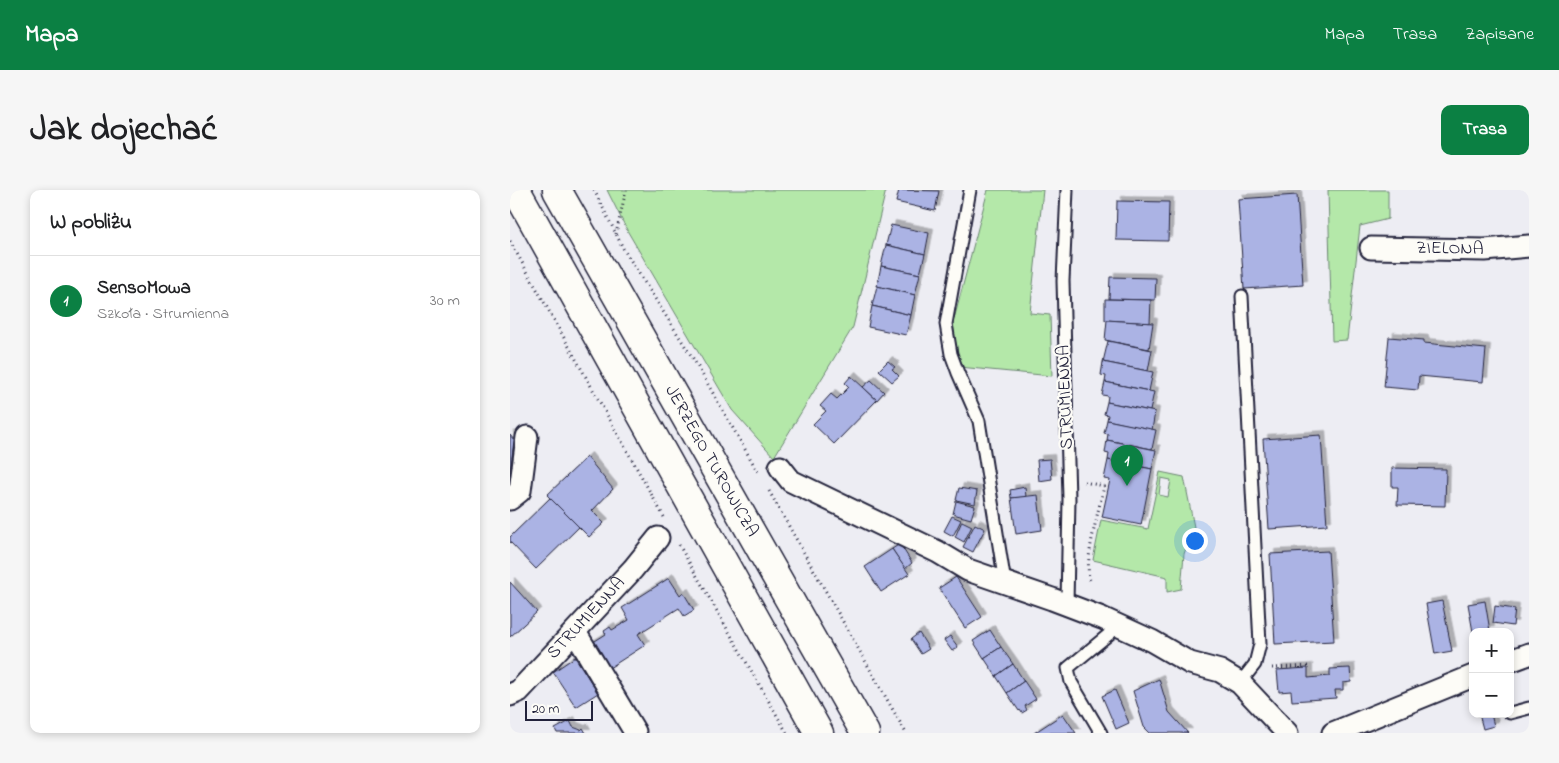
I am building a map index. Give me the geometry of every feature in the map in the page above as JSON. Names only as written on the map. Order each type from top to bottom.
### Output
[{"type":"main road","name":"JERZEGO TUROWICZA","points":[[516,190],[819,733]]},
{"type":"main road","name":"JERZEGO TUROWICZA","points":[[557,190],[865,733]]},
{"type":"street","name":"ZIELONA","points":[[1371,248],[1485,250],[1529,246]]},
{"type":"street","points":[[510,499],[520,491],[527,437]]},
{"type":"street","points":[[780,467],[791,481],[938,552],[968,570],[1067,604],[1152,641],[1190,662],[1220,671],[1240,683],[1262,704],[1287,733]]},
{"type":"street","name":"STRUMIENNA","points":[[510,695],[519,691],[633,569],[662,529]]},
{"type":"street","points":[[575,632],[635,732]]},
{"type":"street","points":[[1514,660],[1529,654]]},
{"type":"street","points":[[1333,733],[1469,678]]},
{"type":"lane","points":[[970,190],[946,324],[951,354],[979,421],[1005,583]]},
{"type":"lane","name":"STRUMIENNA","points":[[1067,190],[1063,281],[1069,499],[1067,604]]},
{"type":"lane","points":[[1240,683],[1255,664],[1260,644],[1242,296]]},
{"type":"lane","points":[[1101,733],[1071,682],[1068,668],[1119,626]]},
{"type":"lane","points":[[1514,712],[1529,708]]},
{"type":"path","points":[[594,190],[624,250]]},
{"type":"path","points":[[616,234],[626,190]]},
{"type":"path","points":[[510,241],[662,529]]},
{"type":"path","points":[[1090,580],[1088,575],[1090,556],[1104,486],[1093,484]]},
{"type":"path","points":[[679,544],[787,733]]},
{"type":"path","points":[[1269,669],[1310,666]]},
{"type":"green space","points":[[607,190],[886,190],[853,327],[774,457],[732,410],[628,232]]},
{"type":"green space","points":[[988,190],[1043,190],[1030,313],[1050,315],[1052,376],[959,367],[953,323]]},
{"type":"green space","points":[[1328,190],[1388,190],[1388,219],[1360,226],[1347,340],[1332,341]]},
{"type":"green space","points":[[1160,472],[1184,477],[1194,527],[1184,554],[1181,589],[1167,592],[1167,577],[1093,560],[1101,520],[1148,529]],"holes":[[[1161,478],[1171,480],[1168,497],[1159,495]]]},
{"type":"building","points":[[899,190],[939,191],[935,211],[896,202]]},
{"type":"building","points":[[1297,195],[1303,285],[1244,289],[1238,199]]},
{"type":"building","points":[[1117,201],[1169,202],[1168,241],[1116,240]]},
{"type":"building","points":[[891,225],[929,233],[925,254],[886,245]]},
{"type":"building","points":[[886,245],[925,254],[920,274],[881,266]]},
{"type":"building","points":[[881,266],[920,274],[915,295],[877,286]]},
{"type":"building","points":[[1110,277],[1156,278],[1155,300],[1109,299]]},
{"type":"building","points":[[877,286],[915,295],[911,315],[872,306]]},
{"type":"building","points":[[1105,299],[1151,300],[1150,323],[1105,320]]},
{"type":"building","points":[[872,306],[911,315],[906,335],[868,327]]},
{"type":"building","points":[[1107,320],[1153,323],[1149,349],[1105,340]]},
{"type":"building","points":[[1389,337],[1424,340],[1424,343],[1486,349],[1483,382],[1419,376],[1418,390],[1384,387]]},
{"type":"building","points":[[1108,341],[1152,350],[1148,371],[1103,362]]},
{"type":"building","points":[[888,361],[895,367],[892,369],[899,376],[892,382],[879,370]]},
{"type":"building","points":[[1103,362],[1153,372],[1149,391],[1105,382],[1106,376],[1101,375]]},
{"type":"building","points":[[851,376],[877,400],[834,444],[813,424],[826,411],[820,406],[831,394],[837,399],[849,387],[845,383]]},
{"type":"building","points":[[871,380],[884,392],[877,400],[863,387]]},
{"type":"building","points":[[1105,382],[1154,392],[1150,411],[1107,402],[1108,396],[1102,395]]},
{"type":"building","points":[[1107,402],[1155,412],[1152,430],[1107,420],[1108,415],[1104,414]]},
{"type":"building","points":[[1107,420],[1156,430],[1152,449],[1107,440],[1108,434],[1104,433]]},
{"type":"building","points":[[510,435],[514,440],[510,475]]},
{"type":"building","points":[[1321,435],[1327,525],[1269,529],[1263,439]]},
{"type":"building","points":[[1107,440],[1156,450],[1152,469],[1108,460],[1109,454],[1105,453]]},
{"type":"building","points":[[587,457],[613,489],[592,511],[604,523],[589,537],[547,495]]},
{"type":"building","points":[[1050,459],[1052,479],[1039,481],[1037,460]]},
{"type":"building","points":[[1108,460],[1152,469],[1141,525],[1102,517],[1110,480],[1104,479]]},
{"type":"building","points":[[1392,468],[1446,469],[1445,506],[1397,505],[1398,487],[1392,487]]},
{"type":"building","points":[[1025,487],[1026,497],[1011,498],[1010,490]]},
{"type":"building","points":[[959,488],[977,491],[975,504],[956,500]]},
{"type":"building","points":[[1038,495],[1042,530],[1016,534],[1011,498]]},
{"type":"building","points":[[550,498],[579,527],[536,569],[510,542],[510,537]]},
{"type":"building","points":[[956,501],[975,506],[971,519],[953,514]]},
{"type":"building","points":[[952,516],[961,520],[953,536],[944,531]]},
{"type":"building","points":[[962,521],[972,526],[964,542],[955,537]]},
{"type":"building","points":[[975,524],[985,529],[973,552],[963,547]]},
{"type":"building","points":[[900,544],[912,563],[905,569],[892,549]]},
{"type":"building","points":[[892,549],[909,574],[881,592],[865,567]]},
{"type":"building","points":[[1328,551],[1334,641],[1275,644],[1270,554]]},
{"type":"building","points":[[956,577],[982,617],[965,628],[939,588]]},
{"type":"building","points":[[669,578],[680,595],[683,592],[694,610],[684,616],[679,608],[638,634],[645,645],[603,672],[587,646],[606,634],[604,631],[610,627],[612,630],[629,620],[622,608]]},
{"type":"building","points":[[510,582],[537,612],[510,637]]},
{"type":"building","points":[[1442,601],[1452,651],[1435,654],[1426,604]]},
{"type":"building","points":[[1485,601],[1490,628],[1472,628],[1468,604]]},
{"type":"building","points":[[1495,606],[1515,609],[1513,626],[1493,623]]},
{"type":"building","points":[[990,630],[1001,647],[984,658],[973,641]]},
{"type":"building","points":[[919,633],[929,649],[921,654],[911,639]]},
{"type":"building","points":[[950,636],[958,647],[952,651],[944,640]]},
{"type":"building","points":[[1001,647],[1013,664],[996,676],[984,658]]},
{"type":"building","points":[[575,657],[598,693],[576,707],[553,672]]},
{"type":"building","points":[[1013,664],[1024,681],[1007,693],[996,676]]},
{"type":"building","points":[[1308,668],[1308,678],[1330,676],[1330,669],[1350,668],[1351,682],[1343,683],[1343,690],[1335,690],[1336,698],[1292,701],[1291,691],[1279,692],[1277,670]]},
{"type":"building","points":[[1159,679],[1169,712],[1188,733],[1150,733],[1144,727],[1133,691]]},
{"type":"building","points":[[1024,681],[1036,699],[1025,706],[1027,710],[1022,713],[1007,693]]},
{"type":"building","points":[[1115,690],[1129,723],[1116,729],[1102,696]]},
{"type":"building","points":[[1063,714],[1076,733],[1034,733]]},
{"type":"building","points":[[1480,718],[1492,718],[1494,726],[1483,729]]},
{"type":"building","points":[[570,721],[573,727],[581,730],[583,728],[586,733],[557,733],[555,729]]},
{"type":"place","name":"SensoMowa","points":[[1127,486]]}]
